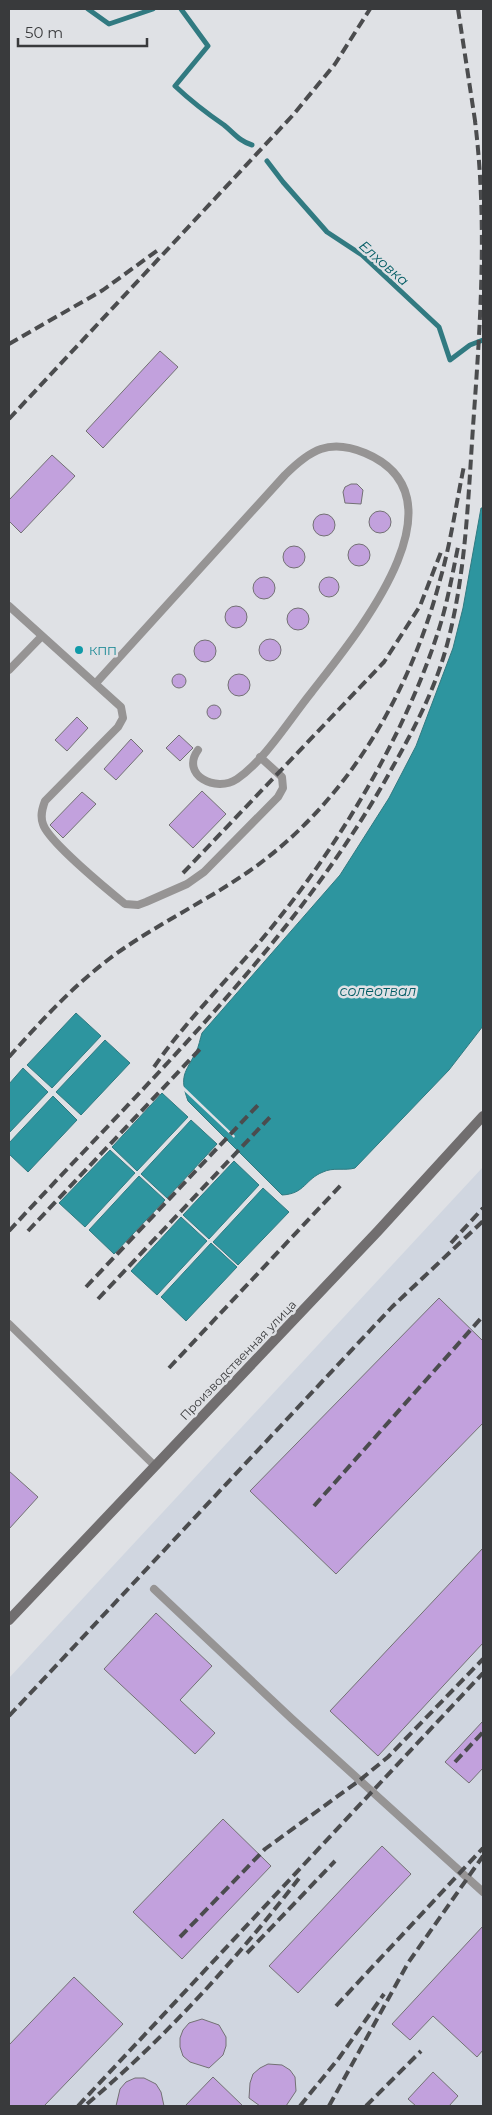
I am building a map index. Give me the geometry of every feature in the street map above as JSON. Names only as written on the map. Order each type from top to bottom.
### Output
[{"type":"main road","name":"Производственная улица","points":[[9,1620],[378,1231],[483,1116]]},
{"type":"lane","points":[[96,683],[284,474],[303,457],[321,448],[335,446],[364,453],[390,468],[404,488],[408,513],[399,559],[384,592],[362,626],[260,757],[237,780],[224,784],[212,784],[198,775],[192,766],[192,760],[198,750]]},
{"type":"lane","points":[[9,606],[96,683],[121,707],[123,712],[121,722],[44,801],[41,816],[43,824],[53,838],[125,904],[138,905],[196,878],[278,797],[284,788],[282,777],[260,757]]},
{"type":"lane","points":[[9,670],[41,636]]},
{"type":"lane","points":[[9,1324],[155,1466]]},
{"type":"lane","points":[[154,1589],[483,1892]]},
{"type":"shaded area","points":[[483,1167],[483,2106],[9,2106],[9,1678]]},
{"type":"water","name":"солеотвал","points":[[481,508],[483,508],[483,1026],[449,1070],[355,1168],[327,1171],[312,1178],[296,1192],[282,1195],[188,1101],[185,1093],[184,1075],[197,1050],[202,1033],[340,875],[389,798],[416,746],[453,648],[463,608]]},
{"type":"water","points":[[76,1013],[101,1036],[52,1088],[27,1065]]},
{"type":"water","points":[[105,1040],[130,1063],[81,1115],[56,1092]]},
{"type":"water","points":[[23,1068],[48,1092],[9,1133],[9,1084]]},
{"type":"water","points":[[162,1093],[188,1117],[137,1171],[112,1147]]},
{"type":"water","points":[[53,1096],[77,1120],[28,1172],[9,1154],[9,1143]]},
{"type":"water","points":[[191,1120],[217,1144],[167,1198],[141,1174]]},
{"type":"water","points":[[110,1150],[135,1173],[85,1227],[59,1203]]},
{"type":"water","points":[[234,1161],[259,1185],[209,1239],[183,1215]]},
{"type":"water","points":[[139,1176],[165,1200],[114,1254],[89,1230]]},
{"type":"water","points":[[263,1188],[289,1212],[238,1265],[213,1242]]},
{"type":"water","points":[[181,1217],[207,1241],[157,1295],[131,1271]]},
{"type":"water","points":[[211,1243],[237,1267],[186,1321],[161,1297]]},
{"type":"pier","points":[[181,1084],[235,1136],[234,1138],[181,1088]]},
{"type":"building","points":[[160,351],[178,367],[103,448],[86,431]]},
{"type":"building","points":[[52,455],[75,476],[21,533],[9,521],[9,500]]},
{"type":"building","points":[[357,484],[363,490],[361,504],[345,503],[343,492],[345,487]]},
{"type":"building","points":[[380,511],[388,514],[391,522],[388,530],[380,533],[372,530],[369,522],[372,514]]},
{"type":"building","points":[[324,514],[334,521],[335,525],[328,535],[324,536],[314,529],[313,525],[320,515]]},
{"type":"building","points":[[359,544],[369,551],[370,555],[363,565],[359,566],[349,559],[348,555],[355,545]]},
{"type":"building","points":[[294,546],[304,553],[305,557],[298,567],[294,568],[284,561],[283,557],[290,547]]},
{"type":"building","points":[[264,577],[274,584],[275,588],[268,598],[264,599],[254,592],[253,588],[260,578]]},
{"type":"building","points":[[325,577],[333,577],[339,583],[339,591],[333,597],[325,597],[319,591],[319,583]]},
{"type":"building","points":[[236,606],[246,613],[247,617],[240,627],[236,628],[226,621],[225,617],[232,607]]},
{"type":"building","points":[[298,608],[308,615],[309,619],[302,629],[298,630],[288,623],[287,619],[294,609]]},
{"type":"building","points":[[270,639],[280,646],[281,650],[274,660],[270,661],[260,654],[259,650],[266,640]]},
{"type":"building","points":[[205,640],[215,647],[216,651],[209,661],[205,662],[195,655],[194,651],[201,641]]},
{"type":"building","points":[[176,674],[182,674],[186,681],[182,688],[176,688],[172,684],[172,678]]},
{"type":"building","points":[[239,674],[249,681],[250,685],[243,695],[239,696],[229,689],[228,685],[235,675]]},
{"type":"building","points":[[211,705],[217,705],[221,712],[217,719],[211,719],[207,715],[207,709]]},
{"type":"building","points":[[77,717],[88,728],[67,751],[55,740]]},
{"type":"building","points":[[179,735],[193,748],[180,761],[166,748]]},
{"type":"building","points":[[131,739],[143,751],[116,780],[104,769]]},
{"type":"building","points":[[202,791],[226,814],[193,848],[169,825]]},
{"type":"building","points":[[82,792],[96,804],[63,838],[50,825]]},
{"type":"building","points":[[439,1298],[483,1341],[483,1423],[336,1574],[250,1491]]},
{"type":"building","points":[[9,1471],[38,1497],[9,1529]]},
{"type":"building","points":[[483,1548],[483,1643],[378,1756],[330,1711]]},
{"type":"building","points":[[156,1613],[212,1666],[180,1700],[215,1733],[195,1754],[104,1669]]},
{"type":"building","points":[[483,1721],[483,1768],[469,1783],[445,1762]]},
{"type":"building","points":[[223,1819],[271,1866],[182,1959],[133,1912]]},
{"type":"building","points":[[382,1846],[411,1874],[298,1993],[269,1966]]},
{"type":"building","points":[[483,1926],[483,2050],[477,2057],[433,2016],[410,2040],[392,2024]]},
{"type":"building","points":[[74,1977],[123,2024],[44,2106],[9,2106],[9,2045]]},
{"type":"building","points":[[202,2019],[219,2025],[226,2037],[223,2055],[209,2068],[190,2062],[183,2056],[180,2047],[180,2038],[183,2030],[189,2023]]},
{"type":"building","points":[[268,2064],[282,2065],[290,2070],[295,2077],[296,2091],[286,2106],[260,2106],[249,2098],[253,2074]]},
{"type":"building","points":[[433,2072],[458,2096],[449,2106],[416,2106],[408,2099]]},
{"type":"building","points":[[213,2077],[243,2106],[185,2106]]},
{"type":"building","points":[[135,2078],[144,2078],[156,2084],[161,2092],[164,2106],[116,2106],[120,2089],[126,2082]]},
{"type":"waterway","name":"Елховка","points":[[88,9],[109,24],[153,9]]},
{"type":"waterway","name":"Елховка","points":[[181,9],[208,46],[175,86],[240,139],[252,145]]},
{"type":"waterway","name":"Елховка","points":[[267,161],[327,232],[362,255],[439,327],[450,360],[470,345],[483,340]]},
{"type":"railway","points":[[9,419],[293,115],[335,64],[370,9]]},
{"type":"railway","points":[[458,9],[476,127]]},
{"type":"railway","points":[[9,1231],[211,1016],[259,960],[347,842],[386,779],[434,685],[452,623],[466,534],[482,267],[481,194],[475,121]]},
{"type":"railway","points":[[9,344],[103,290],[158,250]]},
{"type":"railway","points":[[9,1057],[56,1006],[95,970],[143,936],[248,872],[283,845],[315,814],[344,780],[370,743],[392,705],[411,664],[440,580],[464,466]]},
{"type":"railway","points":[[154,1067],[183,1029],[261,940],[301,890],[348,821],[370,784],[390,746],[425,670],[444,611],[458,547]]},
{"type":"railway","points":[[183,873],[384,662],[420,606],[441,552]]},
{"type":"railway","points":[[28,1231],[201,1048]]},
{"type":"railway","points":[[86,1287],[259,1104]]},
{"type":"railway","points":[[98,1299],[271,1116]]},
{"type":"railway","points":[[169,1368],[341,1185]]},
{"type":"railway","points":[[451,1243],[483,1208]]},
{"type":"railway","points":[[9,1716],[392,1307],[483,1221]]},
{"type":"railway","points":[[314,1506],[483,1316]]},
{"type":"railway","points":[[180,1937],[265,1849],[360,1780],[388,1757],[483,1659]]},
{"type":"railway","points":[[78,2106],[483,1673]]},
{"type":"railway","points":[[455,1762],[483,1732]]},
{"type":"railway","points":[[336,2006],[483,1848]]},
{"type":"railway","points":[[329,2106],[408,1963],[483,1856]]},
{"type":"railway","points":[[247,1953],[335,1861]]},
{"type":"railway","points":[[87,2104],[145,2052],[200,1996],[251,1938],[300,1877]]},
{"type":"railway","points":[[300,2106],[339,2058],[384,1994]]},
{"type":"railway","points":[[366,2106],[421,2051]]},
{"type":"place","name":"КПП","points":[[79,650]]}]
